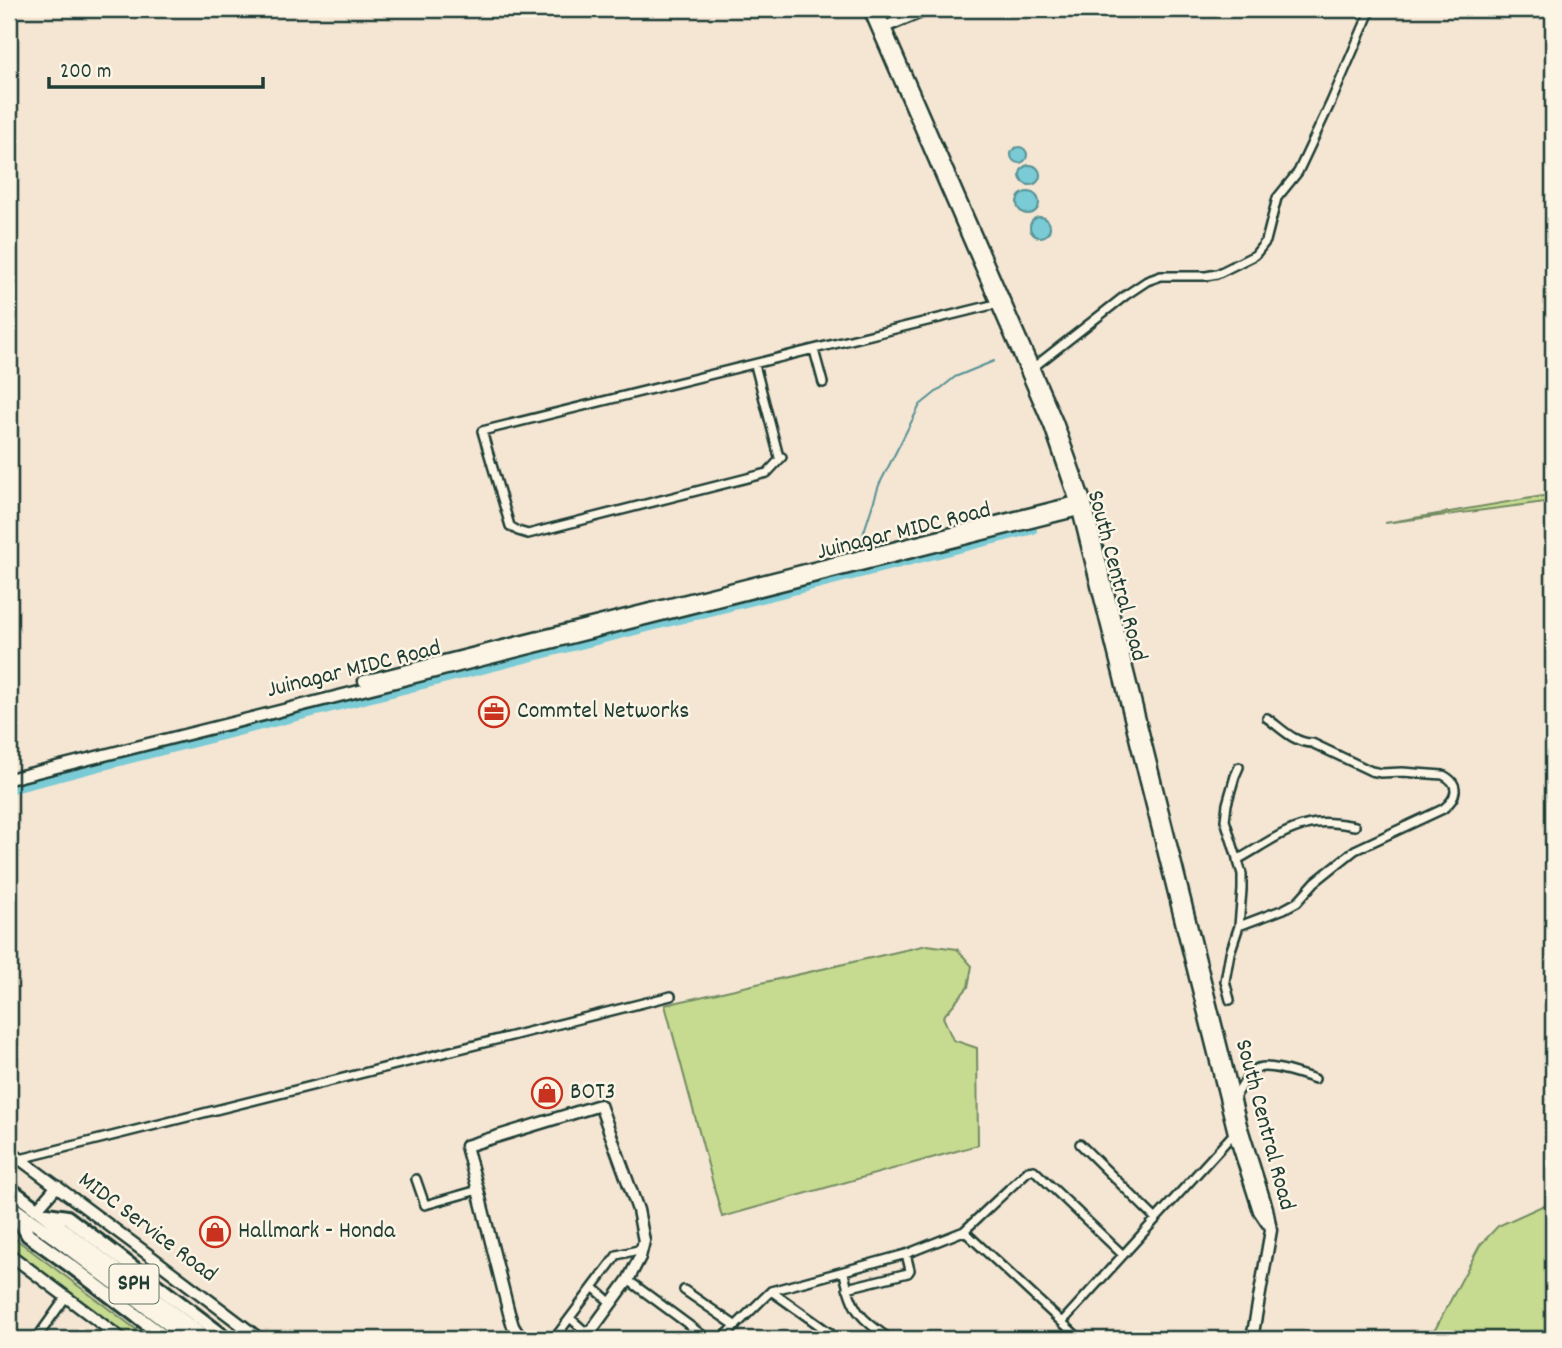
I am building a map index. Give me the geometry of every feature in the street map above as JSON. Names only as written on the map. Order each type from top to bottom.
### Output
[{"type":"highway","name":"SPH","points":[[9,1188],[207,1339]]},
{"type":"highway","name":"SPH","points":[[11,1207],[188,1339]]},
{"type":"highway","points":[[11,1207],[28,1235]]},
{"type":"highway","points":[[40,1211],[67,1217],[227,1339]]},
{"type":"highway","points":[[9,1223],[167,1339]]},
{"type":"street","name":"South Central Road","points":[[869,9],[882,28]]},
{"type":"street","name":"South Central Road","points":[[877,9],[882,28],[1030,370],[1057,422],[1161,819],[1237,1129],[1267,1208],[1271,1230],[1252,1339]]},
{"type":"street","points":[[882,28],[928,9]]},
{"type":"street","points":[[1030,370],[1147,281],[1161,276],[1217,274],[1255,255],[1266,240],[1277,198],[1298,172],[1371,9]]},
{"type":"street","points":[[755,365],[779,457],[782,457],[766,473],[528,534],[510,526],[482,431],[1001,303]]},
{"type":"street","points":[[814,350],[823,383]]},
{"type":"street","name":"Juinagar MIDC Road","points":[[9,779],[450,663],[1080,505]]},
{"type":"street","name":"Juinagar MIDC Road","points":[[364,681],[450,663]]},
{"type":"street","points":[[1239,926],[1297,902],[1315,882],[1355,850],[1443,809],[1452,802],[1456,791],[1454,784],[1443,775],[1371,771],[1312,743],[1297,740],[1267,718]]},
{"type":"street","points":[[1230,1000],[1225,981],[1239,926],[1242,874],[1225,820],[1227,804],[1239,767]]},
{"type":"street","points":[[1237,860],[1290,830],[1316,823],[1355,826]]},
{"type":"street","name":"South Central Road","points":[[1196,962],[1234,1099],[1237,1129]]},
{"type":"street","points":[[20,1159],[671,996]]},
{"type":"street","points":[[1234,1099],[1254,1070],[1261,1067],[1315,1079]]},
{"type":"street","points":[[522,1339],[513,1326],[509,1313],[466,1146],[600,1105],[638,1210],[644,1241],[640,1257],[628,1280],[586,1337],[570,1318]]},
{"type":"street","points":[[1062,1322],[1237,1129]]},
{"type":"street","points":[[1080,1144],[1156,1219]]},
{"type":"street","name":"MIDC Service Road","points":[[9,1151],[260,1339]]},
{"type":"street","points":[[722,1339],[771,1292],[906,1254],[964,1231],[1028,1171],[1034,1170],[1123,1255]]},
{"type":"street","points":[[416,1179],[425,1205],[478,1190]]},
{"type":"street","points":[[40,1211],[57,1186]]},
{"type":"street","points":[[964,1231],[1080,1339]]},
{"type":"street","points":[[554,1339],[617,1255],[642,1249]]},
{"type":"street","points":[[9,1254],[122,1339]]},
{"type":"street","points":[[847,1289],[908,1273],[910,1270],[906,1254]]},
{"type":"street","points":[[844,1272],[854,1307],[866,1322],[890,1339]]},
{"type":"street","points":[[628,1280],[708,1339]]},
{"type":"street","points":[[593,1287],[611,1303]]},
{"type":"street","points":[[684,1290],[736,1326]]},
{"type":"street","points":[[771,1292],[830,1333]]},
{"type":"street","points":[[36,1339],[66,1297]]},
{"type":"green space","points":[[1553,492],[1553,501],[1385,523],[1549,495]]},
{"type":"green space","points":[[927,945],[957,949],[972,966],[968,987],[943,1017],[953,1040],[977,1048],[978,1145],[722,1217],[665,1005]]},
{"type":"green space","points":[[1553,1201],[1553,1339],[1430,1339],[1480,1245],[1498,1226]]},
{"type":"green space","points":[[9,1234],[149,1339],[129,1339],[9,1248]]},
{"type":"water","points":[[1016,147],[1022,147],[1027,155],[1025,161],[1016,163],[1011,158],[1011,152]]},
{"type":"water","points":[[1030,165],[1037,168],[1040,175],[1037,182],[1030,185],[1023,182],[1020,175],[1023,168]]},
{"type":"water","points":[[1028,192],[1038,199],[1039,203],[1032,213],[1028,214],[1018,207],[1017,203],[1024,193]]},
{"type":"water","points":[[1040,217],[1047,220],[1050,227],[1047,234],[1040,237],[1033,234],[1030,227],[1033,220]]},
{"type":"waterway","points":[[861,553],[860,544],[879,485],[920,405],[955,377],[994,361]]},
{"type":"waterway","points":[[9,790],[1033,530]]},
{"type":"place","name":"Commtel Networks","points":[[494,712]]},
{"type":"place","name":"BOT3","points":[[547,1093]]},
{"type":"place","name":"Hallmark - Honda","points":[[215,1232]]}]
